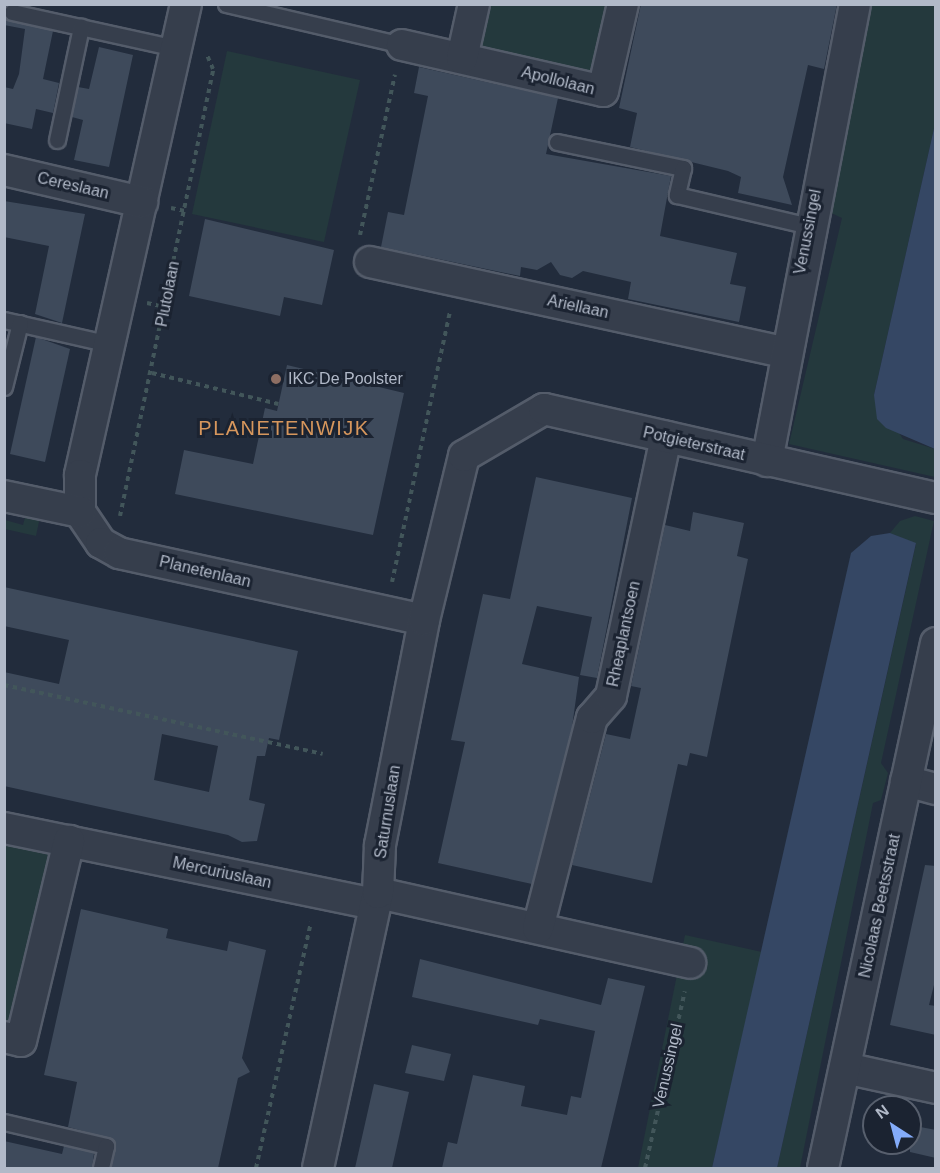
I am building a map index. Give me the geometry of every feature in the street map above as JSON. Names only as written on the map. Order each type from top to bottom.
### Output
[{"type":"street","points":[[4,495],[80,512],[80,475],[186,4]]},
{"type":"street","points":[[462,58],[474,4]]},
{"type":"street","name":"Apollolaan","points":[[402,45],[603,92],[623,4]]},
{"type":"street","name":"Venussingel","points":[[767,461],[808,226],[855,4]]},
{"type":"street","name":"Cereslaan","points":[[4,170],[142,202]]},
{"type":"street","name":"Ariellaan","points":[[370,262],[786,353]]},
{"type":"street","name":"Potgieterstraat","points":[[464,456],[544,409],[936,498]]},
{"type":"street","name":"Rheaplantsoen","points":[[538,927],[592,718],[611,696],[666,437]]},
{"type":"street","name":"Saturnuslaan","points":[[318,1168],[376,899],[380,845],[424,621],[464,456]]},
{"type":"street","name":"Planetenlaan","points":[[80,512],[87,528],[112,549],[387,609],[424,621]]},
{"type":"street","name":"Nicolaas Beetsstraat","points":[[823,1168],[936,643]]},
{"type":"street","points":[[906,781],[936,789]]},
{"type":"street","name":"Mercuriuslaan","points":[[4,828],[318,892],[376,899]]},
{"type":"street","points":[[4,1037],[21,1041],[69,841]]},
{"type":"street","points":[[376,899],[538,927],[690,963]]},
{"type":"street","points":[[845,1068],[936,1088]]},
{"type":"lane","points":[[226,4],[402,45]]},
{"type":"lane","points":[[12,12],[176,48]]},
{"type":"lane","points":[[57,140],[81,27]]},
{"type":"lane","points":[[557,142],[683,168],[677,195],[808,226]]},
{"type":"lane","points":[[4,387],[12,322],[110,344]]},
{"type":"lane","points":[[4,1122],[106,1146],[101,1168]]},
{"type":"path","points":[[370,262],[355,259],[402,45]]},
{"type":"path","name":"Plutolaan","points":[[112,549],[152,373],[213,69],[207,58],[208,47]]},
{"type":"path","points":[[387,609],[456,281]]},
{"type":"path","points":[[152,373],[278,404]]},
{"type":"path","points":[[4,685],[323,754]]},
{"type":"path","points":[[256,1168],[318,892]]},
{"type":"path","name":"Venussingel","points":[[645,1168],[690,963]]},
{"type":"green space","points":[[475,5],[623,5],[604,91],[462,58]]},
{"type":"green space","points":[[872,5],[935,5],[935,124],[874,395],[903,439],[935,449],[935,477],[789,444],[842,218],[829,212]]},
{"type":"green space","points":[[227,51],[360,80],[324,242],[192,214]]},
{"type":"green space","points":[[26,514],[40,517],[36,536],[5,529],[5,520],[23,525]]},
{"type":"green space","points":[[915,516],[934,521],[881,763],[888,773],[881,800],[873,803],[800,1168],[777,1168],[916,544],[890,533],[900,521]]},
{"type":"green space","points":[[4,828],[69,841],[21,1041],[5,1037]]},
{"type":"green space","points":[[685,935],[762,952],[712,1168],[638,1168]]},
{"type":"water","points":[[935,124],[935,449],[886,428],[877,419],[874,395]]},
{"type":"water","points":[[890,533],[916,543],[777,1168],[712,1168],[851,553],[871,536]]},
{"type":"building","points":[[641,4],[837,4],[824,69],[808,65],[783,177],[792,205],[738,193],[741,177],[728,171],[630,147],[637,113],[619,108]]},
{"type":"building","points":[[4,18],[53,31],[43,79],[59,83],[53,113],[36,109],[32,129],[4,123],[4,87],[13,89],[19,74],[25,29],[4,25]]},
{"type":"building","points":[[99,47],[133,55],[109,167],[74,160],[83,120],[72,117],[78,87],[89,89]]},
{"type":"building","points":[[419,67],[558,98],[546,154],[671,176],[660,236],[737,253],[730,284],[746,287],[739,322],[628,299],[631,282],[583,271],[572,278],[560,275],[551,262],[537,270],[521,267],[520,276],[381,247],[388,212],[404,215],[428,96],[414,93]]},
{"type":"building","points":[[4,201],[85,214],[62,323],[35,314],[49,246],[4,237]]},
{"type":"building","points":[[205,219],[334,250],[322,305],[284,297],[280,316],[189,296]]},
{"type":"building","points":[[36,337],[70,349],[45,462],[10,454]]},
{"type":"building","points":[[287,365],[404,393],[373,535],[175,494],[184,450],[253,464],[265,408],[277,411]]},
{"type":"building","points":[[536,477],[632,498],[597,678],[580,675],[592,617],[537,606],[522,664],[579,677],[572,727],[532,884],[438,863],[465,742],[451,740],[483,594],[510,599]]},
{"type":"building","points":[[693,512],[744,523],[737,556],[748,559],[707,757],[690,753],[687,766],[678,764],[652,883],[572,865],[606,734],[630,739],[641,688],[631,686],[665,525],[690,531]]},
{"type":"building","points":[[4,587],[298,651],[279,740],[269,738],[265,756],[257,756],[249,800],[265,804],[257,841],[242,842],[228,835],[4,786],[4,672],[59,684],[69,640],[4,626]],"holes":[[[162,734],[218,746],[209,792],[154,780]]]},
{"type":"building","points":[[925,865],[936,866],[936,977],[929,1005],[936,1006],[936,1035],[890,1025]]},
{"type":"building","points":[[81,909],[168,929],[166,938],[227,951],[229,941],[266,950],[242,1058],[250,1072],[238,1078],[218,1168],[111,1168],[113,1139],[68,1127],[77,1082],[44,1075]]},
{"type":"building","points":[[420,959],[601,1005],[608,978],[645,986],[601,1168],[442,1168],[448,1142],[457,1144],[473,1075],[525,1086],[521,1106],[567,1115],[571,1096],[581,1098],[595,1031],[540,1019],[538,1025],[412,997]]},
{"type":"building","points":[[412,1045],[451,1054],[444,1081],[405,1073]]},
{"type":"building","points":[[374,1084],[409,1092],[392,1168],[355,1168]]},
{"type":"building","points":[[922,1127],[936,1130],[936,1158],[922,1155]]},
{"type":"building","points":[[4,1141],[62,1154],[64,1146],[94,1153],[92,1168],[4,1168]]},
{"type":"place","name":"IKC De Poolster","points":[[276,379]]},
{"type":"district","name":"PLANETENWIJK","points":[[284,428]]}]
